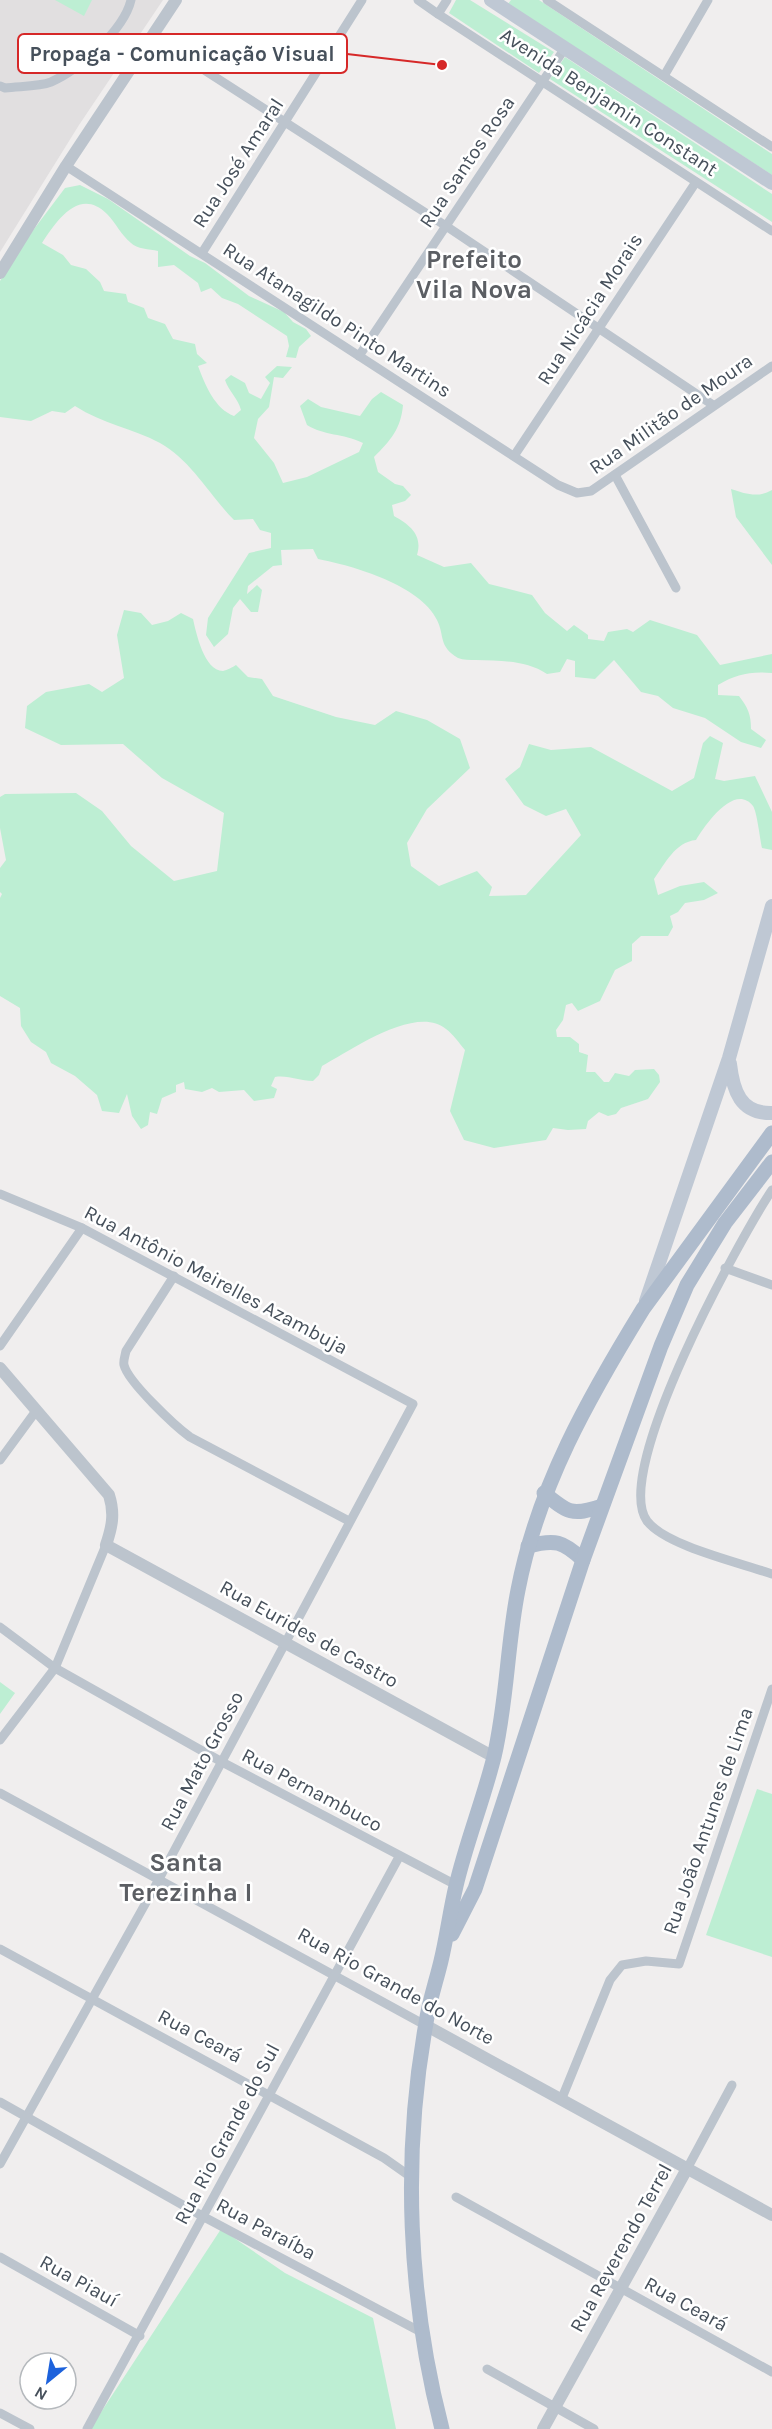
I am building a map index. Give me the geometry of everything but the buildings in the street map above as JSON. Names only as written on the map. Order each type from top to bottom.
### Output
[{"type":"main road","name":"Avenida Benjamin Constant","points":[[496,1],[772,183]]},
{"type":"main road","points":[[643,1309],[729,1059],[772,906]]},
{"type":"main road","points":[[729,1059],[733,1090],[744,1104],[761,1113],[772,1113]]},
{"type":"main road","points":[[442,2429],[421,2332],[411,2218],[411,2177],[425,2025],[456,1885],[494,1757],[503,1708],[518,1591],[528,1546],[544,1492],[564,1447],[643,1309],[772,1133]]},
{"type":"main road","points":[[443,1950],[475,1889],[583,1560],[636,1408],[687,1286],[725,1223],[772,1161]]},
{"type":"main road","points":[[544,1492],[566,1511],[579,1514],[602,1506]]},
{"type":"main road","points":[[528,1546],[549,1541],[568,1546],[583,1560]]},
{"type":"street","points":[[0,86],[5,88],[50,82],[96,53],[129,9],[131,0]]},
{"type":"street","points":[[0,273],[66,166],[177,0]]},
{"type":"street","name":"Rua José Amaral","points":[[202,253],[362,0]]},
{"type":"street","name":"Avenida Benjamin Constant","points":[[418,0],[772,231]]},
{"type":"street","points":[[438,14],[447,0]]},
{"type":"street","points":[[547,0],[772,147]]},
{"type":"street","points":[[664,76],[708,0]]},
{"type":"street","points":[[153,37],[446,226],[713,405]]},
{"type":"street","name":"Rua Santos Rosa","points":[[359,356],[565,48]]},
{"type":"street","name":"Rua Atanagildo Pinto Martins","points":[[66,166],[568,490],[577,493],[591,491]]},
{"type":"street","name":"Rua Nicácia Morais","points":[[514,456],[696,182]]},
{"type":"street","name":"Rua Militão de Moura","points":[[591,491],[772,366]]},
{"type":"street","points":[[615,475],[676,588]]},
{"type":"street","points":[[772,1190],[725,1268],[658,1417],[647,1455],[642,1494],[646,1520],[665,1538],[772,1574]]},
{"type":"street","name":"Rua Antônio Meirelles Azambuja","points":[[0,1194],[82,1228],[413,1404]]},
{"type":"street","points":[[0,1346],[82,1228]]},
{"type":"street","points":[[725,1268],[772,1285]]},
{"type":"street","points":[[174,1276],[126,1351],[123,1363],[128,1375],[176,1427],[190,1437],[349,1521]]},
{"type":"street","points":[[0,1368],[109,1495],[114,1510],[113,1524],[106,1545],[55,1668],[0,1740]]},
{"type":"street","name":"Rua Mato Grosso","points":[[0,2164],[25,2116],[94,2000],[413,1404]]},
{"type":"street","points":[[0,1460],[36,1411]]},
{"type":"street","name":"Rua Eurides de Castro","points":[[106,1545],[494,1757]]},
{"type":"street","name":"Rua Pernambuco","points":[[0,1627],[55,1668],[222,1762],[456,1885]]},
{"type":"street","name":"Rua João Antunes de Lima","points":[[562,2098],[610,1980],[622,1965],[646,1961],[679,1964],[772,1689]]},
{"type":"street","name":"Rua Rio Grande do Norte","points":[[0,1794],[562,2098],[772,2215]]},
{"type":"street","name":"Rua Rio Grande do Sul","points":[[87,2429],[140,2336],[268,2094],[399,1857]]},
{"type":"street","name":"Rua Ceará","points":[[0,1949],[384,2158],[411,2177]]},
{"type":"street","name":"Rua Reverendo Terrel","points":[[543,2429],[732,2085]]},
{"type":"street","name":"Rua Paraíba","points":[[0,2102],[204,2217],[421,2332]]},
{"type":"street","name":"Rua Ceará","points":[[456,2198],[772,2372]]},
{"type":"street","name":"Rua Piauí","points":[[0,2257],[140,2336]]},
{"type":"street","points":[[487,2369],[594,2429]]},
{"type":"street","points":[[0,2413],[30,2429]]},
{"type":"shaded area","points":[[0,0],[163,0],[79,125],[0,252]]},
{"type":"green space","points":[[55,0],[92,0],[84,16]]},
{"type":"green space","points":[[456,0],[470,0],[554,52],[539,73],[449,13]]},
{"type":"green space","points":[[511,0],[539,0],[772,154],[772,175],[508,4]]},
{"type":"green space","points":[[565,57],[772,194],[772,222],[550,79]]},
{"type":"green space","points":[[80,185],[108,199],[190,256],[205,263],[249,296],[284,312],[293,322],[306,329],[311,336],[299,347],[296,358],[286,357],[289,346],[287,336],[238,304],[222,298],[211,288],[201,292],[198,283],[174,265],[158,267],[158,251],[134,245],[97,206],[78,205],[69,210],[42,243],[63,255],[71,265],[86,269],[100,282],[104,291],[126,294],[128,302],[144,308],[148,318],[165,324],[173,339],[195,344],[197,354],[207,363],[198,366],[207,388],[227,413],[234,416],[241,410],[225,380],[231,375],[245,383],[249,393],[261,399],[270,383],[265,377],[277,366],[292,367],[283,378],[274,377],[269,407],[258,419],[254,438],[274,463],[283,483],[307,477],[359,452],[363,443],[307,425],[300,406],[308,399],[321,407],[360,416],[372,399],[381,392],[403,405],[400,421],[394,434],[374,457],[378,472],[395,484],[403,486],[411,495],[405,501],[392,505],[394,516],[410,527],[417,536],[417,555],[444,567],[471,563],[489,584],[532,595],[545,613],[567,631],[574,625],[588,635],[588,639],[604,641],[608,632],[627,629],[633,632],[650,620],[697,635],[720,665],[772,654],[772,673],[744,674],[718,685],[718,695],[739,696],[742,700],[750,715],[751,729],[766,740],[761,748],[741,742],[705,718],[673,708],[658,696],[641,692],[614,660],[595,679],[575,677],[575,661],[567,659],[560,672],[547,674],[522,664],[458,658],[447,649],[437,620],[416,597],[401,587],[367,572],[318,559],[313,549],[281,550],[282,565],[273,566],[248,586],[247,594],[257,585],[262,590],[258,612],[251,612],[240,599],[233,608],[228,634],[214,647],[206,635],[208,618],[249,553],[271,548],[271,533],[260,530],[253,519],[234,520],[191,469],[171,450],[75,406],[65,413],[52,411],[31,421],[0,417],[0,281],[22,245],[65,188]]},
{"type":"green space","points":[[731,489],[757,495],[772,490],[772,565],[736,517]]},
{"type":"green space","points":[[124,610],[141,613],[152,625],[168,621],[181,613],[193,619],[202,650],[211,665],[223,671],[236,665],[248,677],[262,679],[273,696],[336,717],[375,725],[396,711],[427,720],[460,739],[470,768],[427,809],[407,843],[411,866],[439,886],[477,871],[492,887],[489,896],[526,895],[581,835],[566,809],[546,816],[524,805],[505,779],[520,767],[529,744],[551,750],[591,747],[672,791],[694,778],[703,743],[710,736],[723,743],[715,779],[724,781],[755,776],[772,812],[772,850],[762,848],[753,806],[745,800],[737,799],[720,809],[696,840],[676,849],[654,879],[658,895],[680,886],[704,882],[718,893],[704,900],[685,903],[678,912],[670,916],[673,927],[668,936],[641,936],[632,944],[632,961],[615,970],[600,1001],[578,1011],[572,1003],[566,1005],[563,1020],[556,1030],[557,1037],[570,1037],[579,1044],[579,1052],[588,1055],[586,1072],[595,1072],[604,1082],[609,1082],[615,1073],[629,1076],[635,1070],[654,1069],[659,1075],[660,1082],[648,1099],[621,1108],[616,1114],[608,1116],[599,1112],[588,1121],[586,1129],[553,1128],[546,1140],[494,1148],[464,1140],[450,1111],[465,1050],[446,1029],[433,1023],[418,1022],[383,1032],[349,1050],[322,1066],[319,1075],[313,1081],[275,1077],[271,1086],[277,1089],[274,1098],[254,1101],[244,1090],[219,1092],[212,1088],[202,1092],[185,1089],[184,1082],[176,1085],[176,1092],[162,1098],[157,1114],[150,1112],[148,1125],[141,1129],[132,1116],[127,1094],[119,1113],[102,1111],[97,1095],[75,1076],[51,1063],[46,1052],[31,1042],[21,1026],[20,1008],[0,996],[0,898],[2,894],[0,892],[0,868],[6,860],[0,828],[0,797],[5,794],[76,793],[102,811],[131,846],[174,881],[217,871],[224,813],[162,778],[123,744],[61,745],[25,728],[27,706],[46,692],[89,684],[102,692],[124,678],[117,635]]},
{"type":"green space","points":[[0,1682],[15,1693],[0,1714]]},
{"type":"green space","points":[[757,1789],[772,1794],[772,1957],[706,1935]]},
{"type":"green space","points":[[221,2229],[285,2273],[373,2318],[396,2429],[90,2429]]},
{"type":"place","name":"Propaga - Comunicação Visual","points":[[442,65]]},
{"type":"district","name":"Prefeito Vila Nova","points":[[474,274]]},
{"type":"district","name":"Santa Terezinha I","points":[[186,1876]]}]
